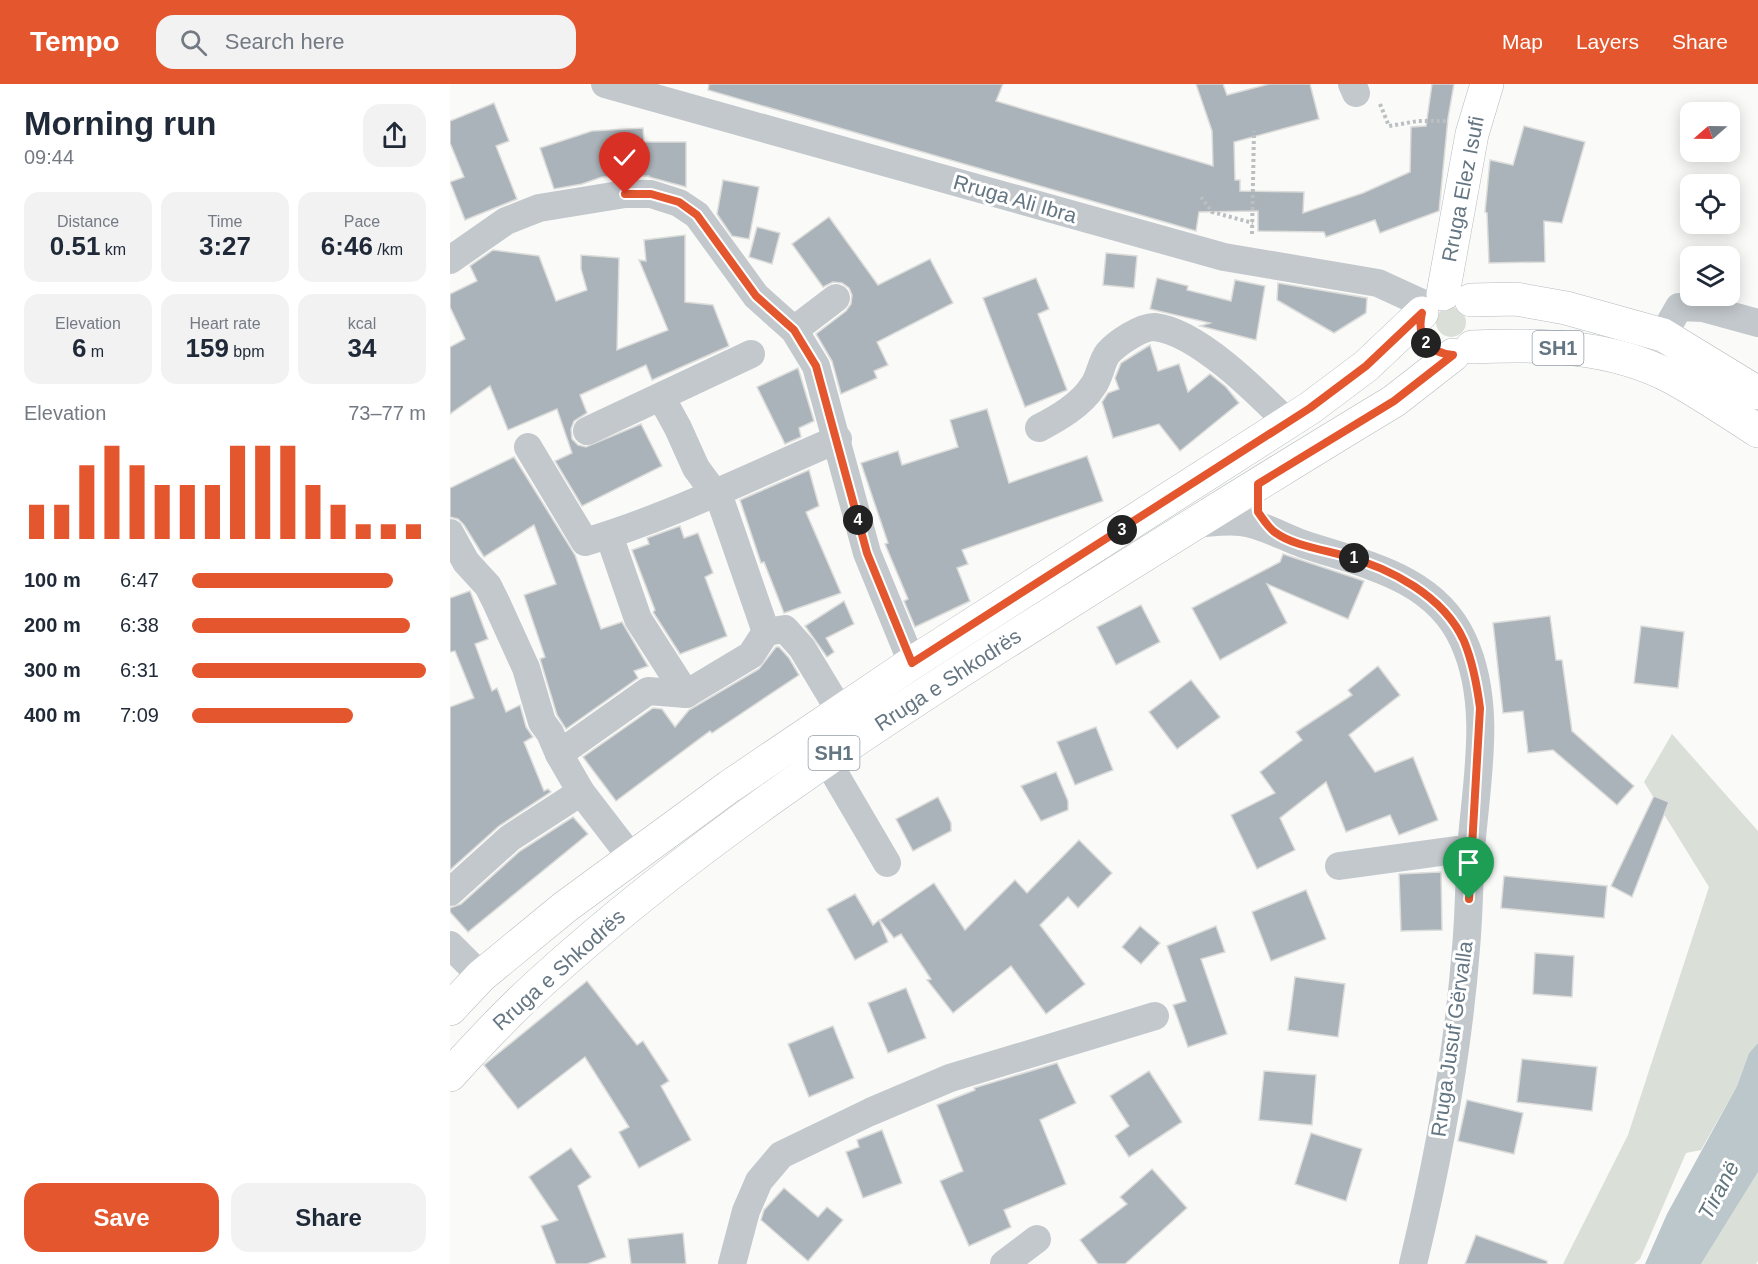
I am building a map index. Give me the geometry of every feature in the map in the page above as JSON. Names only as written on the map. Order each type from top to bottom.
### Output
[{"type":"main road","name":"Rruga Elez Isufi","points":[[1440,303],[1472,134],[1487,84]]},
{"type":"main road","name":"SH1","points":[[1758,393],[1663,335],[1566,308],[1516,299],[1440,303],[1419,323],[1425,342],[1442,354],[1519,345],[1591,350],[1642,365],[1672,377],[1758,431]]},
{"type":"main road","points":[[1440,303],[1481,317],[1478,338],[1463,351]]},
{"type":"main road","name":"Rruga e Shkodrës","points":[[450,1009],[481,976],[631,857],[912,663],[1288,423],[1366,366],[1440,303]]},
{"type":"main road","name":"Rruga e Shkodrës","points":[[450,1075],[511,1010],[596,934],[729,828],[926,692],[1394,401],[1463,351]]},
{"type":"street","name":"Rruga Ali Ibra","points":[[605,84],[1224,257],[1378,283],[1440,303]]},
{"type":"street","points":[[450,260],[506,221],[538,208],[625,194],[651,194],[679,202],[697,215],[756,296],[794,330],[816,366],[838,439],[850,497],[867,553],[912,663]]},
{"type":"street","points":[[794,330],[836,298]]},
{"type":"street","points":[[1663,335],[1670,304],[1703,308],[1758,323]]},
{"type":"street","points":[[1039,428],[1062,416],[1093,387],[1107,354],[1129,335],[1154,327],[1188,339],[1226,365],[1288,423]]},
{"type":"street","points":[[587,431],[751,354]]},
{"type":"street","points":[[661,397],[696,468],[715,492],[766,632]]},
{"type":"street","points":[[528,447],[585,542],[609,536],[838,439]]},
{"type":"street","points":[[1258,484],[1258,512],[1275,533]]},
{"type":"street","name":"Rruga Jusuf Gërvalla","points":[[1194,524],[1242,522],[1386,570],[1436,604],[1451,620],[1463,640],[1476,681],[1480,708],[1466,948],[1460,1011],[1427,1204],[1413,1264]]},
{"type":"street","points":[[450,533],[466,562],[488,586],[496,602],[526,668],[542,722],[550,733],[559,754],[581,792],[631,857]]},
{"type":"street","points":[[609,536],[638,619],[686,694]]},
{"type":"street","points":[[559,754],[648,691],[686,694],[751,655],[766,632],[784,629],[802,648],[840,711]]},
{"type":"street","points":[[826,759],[887,863]]},
{"type":"street","points":[[450,892],[510,838],[581,792]]},
{"type":"street","points":[[1339,866],[1455,850],[1471,850]]},
{"type":"street","points":[[450,945],[481,976]]},
{"type":"street","points":[[732,1264],[746,1211],[759,1181],[781,1155],[870,1112],[950,1078],[1155,1016]]},
{"type":"street","points":[[1004,1264],[1037,1239]]},
{"type":"path","points":[[1384,114],[1389,126],[1395,127],[1418,121],[1455,121]]},
{"type":"path","points":[[1252,262],[1254,131]]},
{"type":"path","points":[[1201,197],[1212,212],[1252,223]]},
{"type":"shaded area","points":[[1451,307],[1457,308],[1465,316],[1465,328],[1457,336],[1451,337],[1445,336],[1437,328],[1436,322],[1437,316],[1445,308]]},
{"type":"shaded area","points":[[1672,734],[1758,831],[1758,1043],[1749,1053],[1737,1086],[1701,1150],[1686,1153],[1640,1259],[1634,1264],[1563,1264],[1628,1135],[1709,887],[1644,782]]},
{"type":"shaded area","points":[[1758,1172],[1758,1261],[1756,1264],[1701,1264]]},
{"type":"water","name":"Tiranë","points":[[1758,1043],[1758,1172],[1701,1264],[1645,1264],[1667,1214],[1737,1086],[1749,1053]]},
{"type":"building","points":[[709,84],[1003,84],[996,101],[1213,166],[1212,131],[1196,84],[1223,84],[1227,95],[1269,84],[1310,84],[1319,119],[1234,142],[1235,180],[1240,180],[1240,191],[1304,192],[1303,213],[1363,193],[1410,172],[1411,127],[1426,126],[1432,84],[1454,84],[1448,118],[1439,211],[1380,233],[1375,220],[1326,237],[1324,232],[1258,231],[1258,211],[1199,212],[1196,231],[708,90]]},
{"type":"building","points":[[494,103],[509,141],[496,146],[517,199],[465,220],[450,182],[464,177],[450,143],[450,121]]},
{"type":"building","points":[[1524,126],[1585,142],[1562,223],[1544,221],[1545,262],[1489,263],[1487,213],[1485,212],[1490,160],[1513,165]]},
{"type":"building","points":[[643,128],[644,142],[686,142],[686,187],[649,176],[602,177],[582,184],[554,189],[540,148],[592,131]]},
{"type":"building","points":[[723,180],[759,187],[749,239],[732,236],[717,214]]},
{"type":"building","points":[[829,217],[878,285],[930,259],[953,303],[877,342],[888,365],[874,371],[877,378],[841,394],[832,361],[816,334],[846,311],[851,304],[852,295],[849,288],[842,283],[833,282],[823,287],[792,244]]},
{"type":"building","points":[[757,227],[780,233],[772,264],[749,257]]},
{"type":"building","points":[[685,235],[685,302],[713,305],[729,346],[652,380],[646,365],[580,395],[587,413],[574,421],[571,429],[572,439],[578,445],[586,447],[641,424],[662,466],[582,506],[555,461],[572,453],[557,409],[508,430],[490,386],[450,414],[450,347],[465,339],[450,307],[450,294],[477,281],[470,266],[493,250],[539,256],[556,301],[587,290],[581,269],[581,255],[619,258],[617,350],[668,330],[639,260],[646,261],[644,240]]},
{"type":"building","points":[[1106,253],[1137,256],[1134,288],[1103,285]]},
{"type":"building","points":[[1036,278],[1049,309],[1038,314],[1067,390],[1025,407],[983,298]]},
{"type":"building","points":[[1157,278],[1188,286],[1187,290],[1231,301],[1235,280],[1265,286],[1256,340],[1200,326],[1210,323],[1150,309]]},
{"type":"building","points":[[1278,283],[1367,298],[1366,313],[1334,333],[1277,300]]},
{"type":"building","points":[[1150,345],[1158,371],[1179,364],[1188,392],[1210,374],[1226,387],[1239,403],[1180,451],[1159,424],[1113,438],[1102,402],[1108,393],[1119,389],[1115,378],[1121,363]]},
{"type":"building","points":[[798,368],[814,421],[799,428],[801,437],[785,444],[757,387]]},
{"type":"building","points":[[987,409],[1009,483],[1087,456],[1103,501],[962,550],[968,564],[957,568],[970,601],[915,627],[904,601],[908,599],[885,544],[888,543],[861,463],[898,451],[902,465],[958,447],[950,420]]},
{"type":"building","points":[[514,457],[575,555],[601,629],[622,622],[648,666],[634,671],[638,678],[566,729],[557,715],[540,659],[545,657],[524,595],[556,584],[534,525],[484,557],[464,525],[458,519],[450,517],[450,488]]},
{"type":"building","points":[[809,470],[819,506],[806,512],[841,593],[784,613],[764,562],[761,563],[740,500]]},
{"type":"building","points":[[680,526],[684,538],[698,533],[713,573],[705,577],[727,636],[680,654],[653,612],[655,610],[632,550],[649,544],[647,538]]},
{"type":"building","points":[[1283,554],[1364,581],[1348,619],[1267,584],[1287,623],[1220,660],[1192,608],[1280,562]]},
{"type":"building","points":[[470,591],[488,639],[475,644],[492,691],[497,688],[506,712],[520,705],[526,727],[533,737],[524,742],[544,791],[548,789],[551,792],[499,826],[450,870],[450,707],[474,698],[455,651],[450,652],[450,598]]},
{"type":"building","points":[[844,601],[854,624],[826,638],[834,652],[827,657],[805,626]]},
{"type":"building","points":[[1141,605],[1160,642],[1116,665],[1097,627]]},
{"type":"building","points":[[1550,616],[1556,660],[1562,660],[1572,731],[1634,786],[1617,805],[1553,750],[1528,753],[1523,711],[1503,713],[1493,623]]},
{"type":"building","points":[[1641,626],[1684,632],[1678,688],[1634,683]]},
{"type":"building","points":[[776,647],[779,647],[789,658],[799,675],[712,733],[710,731],[616,801],[583,757],[653,708],[662,709],[675,727],[689,710],[759,669]]},
{"type":"building","points":[[1378,666],[1400,695],[1349,735],[1375,772],[1413,757],[1438,820],[1399,835],[1390,815],[1346,832],[1326,782],[1280,818],[1295,850],[1257,869],[1231,815],[1275,793],[1260,772],[1302,740],[1296,732],[1352,695],[1348,690]]},
{"type":"building","points":[[1191,680],[1220,717],[1177,749],[1149,712]]},
{"type":"building","points":[[1096,727],[1113,770],[1075,785],[1057,742]]},
{"type":"building","points":[[1056,772],[1068,801],[1068,810],[1041,821],[1021,786]]},
{"type":"building","points":[[1654,796],[1669,802],[1632,897],[1611,886]]},
{"type":"building","points":[[938,797],[951,823],[951,831],[913,851],[896,819]]},
{"type":"building","points":[[573,817],[588,834],[468,932],[450,912],[450,908],[461,904],[520,851]]},
{"type":"building","points":[[1079,840],[1112,873],[1078,908],[1068,897],[1040,925],[1085,984],[1046,1014],[1011,966],[953,1013],[927,980],[931,979],[901,934],[894,938],[880,920],[934,883],[965,930],[1015,880],[1027,893]]},
{"type":"building","points":[[1441,872],[1442,930],[1401,931],[1399,874]]},
{"type":"building","points":[[1504,876],[1607,886],[1604,918],[1501,908]]},
{"type":"building","points":[[1306,890],[1326,939],[1271,961],[1252,912]]},
{"type":"building","points":[[855,894],[873,925],[879,920],[888,942],[855,960],[827,909]]},
{"type":"building","points":[[1140,926],[1160,943],[1141,964],[1122,947]]},
{"type":"building","points":[[1216,926],[1225,952],[1201,959],[1227,1034],[1188,1047],[1173,1005],[1186,1001],[1167,946]]},
{"type":"building","points":[[1535,953],[1574,956],[1572,997],[1533,994]]},
{"type":"building","points":[[1295,977],[1345,984],[1338,1037],[1288,1030]]},
{"type":"building","points":[[587,981],[637,1045],[643,1041],[669,1081],[661,1086],[691,1140],[639,1168],[619,1132],[629,1127],[585,1057],[518,1109],[484,1065]]},
{"type":"building","points":[[906,988],[926,1038],[888,1053],[868,1003]]},
{"type":"building","points":[[833,1026],[854,1078],[809,1097],[788,1044]]},
{"type":"building","points":[[1522,1059],[1597,1067],[1592,1111],[1517,1102]]},
{"type":"building","points":[[1057,1063],[1076,1103],[1040,1120],[1066,1184],[1004,1210],[1011,1227],[969,1246],[940,1181],[963,1171],[937,1105],[975,1090],[974,1088]]},
{"type":"building","points":[[1149,1071],[1182,1122],[1129,1157],[1115,1136],[1129,1126],[1110,1096]]},
{"type":"building","points":[[1264,1071],[1316,1075],[1312,1125],[1259,1120]]},
{"type":"building","points":[[1467,1100],[1523,1113],[1514,1154],[1458,1141]]},
{"type":"building","points":[[882,1130],[902,1183],[863,1198],[846,1152],[859,1147],[857,1140]]},
{"type":"building","points":[[1311,1133],[1362,1149],[1346,1201],[1295,1184]]},
{"type":"building","points":[[571,1148],[591,1177],[578,1186],[606,1257],[587,1264],[556,1264],[541,1226],[558,1220],[529,1177]]},
{"type":"building","points":[[1152,1169],[1187,1208],[1125,1264],[1098,1264],[1080,1240],[1127,1204],[1120,1197]]},
{"type":"building","points":[[784,1188],[818,1217],[827,1207],[843,1220],[808,1261],[761,1220],[764,1210]]},
{"type":"building","points":[[683,1233],[686,1264],[631,1264],[628,1239]]},
{"type":"building","points":[[1476,1235],[1547,1261],[1547,1264],[1465,1264]]},
{"type":"route","points":[[625,194],[651,194],[679,202],[697,215],[756,296],[794,330],[816,366],[838,439],[850,497],[867,553],[912,663],[1310,408],[1366,366],[1422,313],[1419,323],[1425,342],[1442,354],[1453,355],[1394,401],[1258,484],[1258,512],[1275,533],[1386,570],[1414,587],[1436,604],[1451,620],[1463,640],[1476,681],[1480,708],[1469,899]]}]
